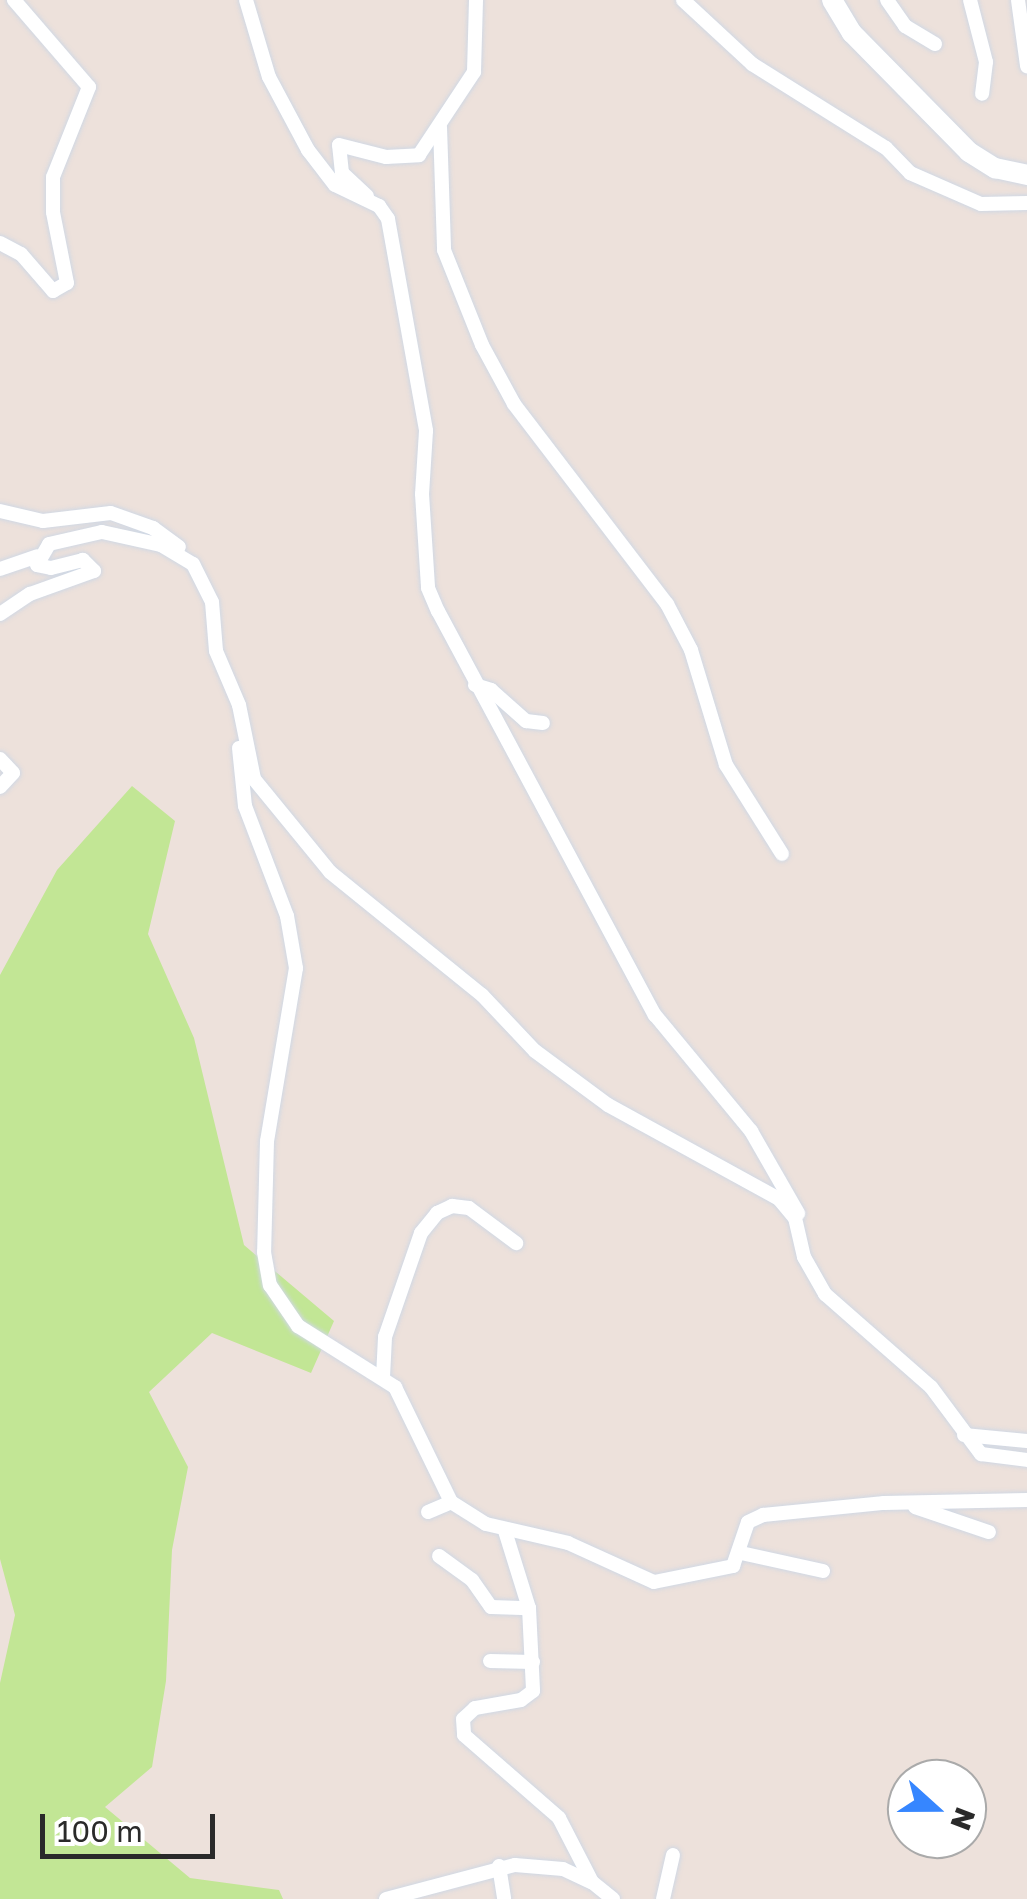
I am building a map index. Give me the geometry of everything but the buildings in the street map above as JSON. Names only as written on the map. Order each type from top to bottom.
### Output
[{"type":"street","points":[[0,244],[21,254],[54,291],[68,283],[52,212],[53,177],[88,86],[14,0]]},
{"type":"street","points":[[246,0],[269,78],[308,150],[335,184],[379,206]]},
{"type":"street","points":[[476,0],[474,72],[452,96],[440,127],[419,155],[403,159],[338,145],[342,173],[388,219],[426,431],[422,494],[428,588],[475,686],[650,1007],[751,1132],[789,1192],[804,1257],[825,1294],[931,1387],[963,1435],[988,1458],[1027,1460]]},
{"type":"street","points":[[683,0],[744,58],[872,138],[910,174],[981,204],[1027,203]]},
{"type":"street","points":[[832,0],[852,33],[969,152],[1027,175]]},
{"type":"street","points":[[886,0],[905,26],[935,44]]},
{"type":"street","points":[[970,0],[986,62],[982,94]]},
{"type":"street","points":[[1023,4],[1027,66]]},
{"type":"street","points":[[440,127],[444,250],[482,345],[514,404],[668,604],[691,650],[726,765],[782,854]]},
{"type":"street","points":[[0,511],[43,521],[111,513],[154,528],[193,564],[212,602],[216,651],[242,722],[254,779],[318,859],[368,907],[482,995],[510,1028],[564,1073],[608,1105],[780,1198],[798,1226]]},
{"type":"street","points":[[0,569],[37,556],[48,544],[102,532],[161,545],[193,564]]},
{"type":"street","points":[[0,614],[8,604],[94,571],[83,560],[43,568],[37,556]]},
{"type":"street","points":[[475,686],[491,690],[526,722],[543,723]]},
{"type":"street","points":[[242,722],[241,790],[286,916],[296,968],[267,1141],[264,1260],[273,1292],[292,1320],[383,1377],[400,1394],[451,1502],[504,1531],[568,1544],[654,1582],[726,1570],[741,1553],[755,1517],[894,1502],[1027,1500]]},
{"type":"street","points":[[0,759],[13,773],[0,787]]},
{"type":"street","points":[[383,1377],[386,1337],[421,1233],[437,1213],[468,1208],[516,1243]]},
{"type":"street","points":[[963,1435],[1027,1441]]},
{"type":"street","points":[[428,1512],[451,1502]]},
{"type":"street","points":[[894,1502],[989,1532]]},
{"type":"street","points":[[504,1531],[529,1608],[533,1691],[522,1700],[475,1708],[463,1720],[464,1735],[559,1818],[592,1882]]},
{"type":"street","points":[[741,1553],[823,1571]]},
{"type":"street","points":[[439,1556],[472,1580],[490,1607],[529,1608]]},
{"type":"street","points":[[490,1661],[533,1662]]},
{"type":"street","points":[[662,1899],[674,1855]]},
{"type":"street","points":[[500,1866],[504,1899]]},
{"type":"street","points":[[386,1899],[500,1866],[563,1868],[592,1882],[613,1899]]},
{"type":"green space","points":[[132,786],[175,821],[148,934],[194,1038],[244,1245],[334,1321],[311,1373],[212,1333],[149,1392],[188,1467],[172,1550],[166,1681],[152,1767],[105,1807],[190,1878],[279,1890],[283,1899],[0,1899],[0,1683],[15,1615],[0,1559],[0,975],[57,870]]}]
